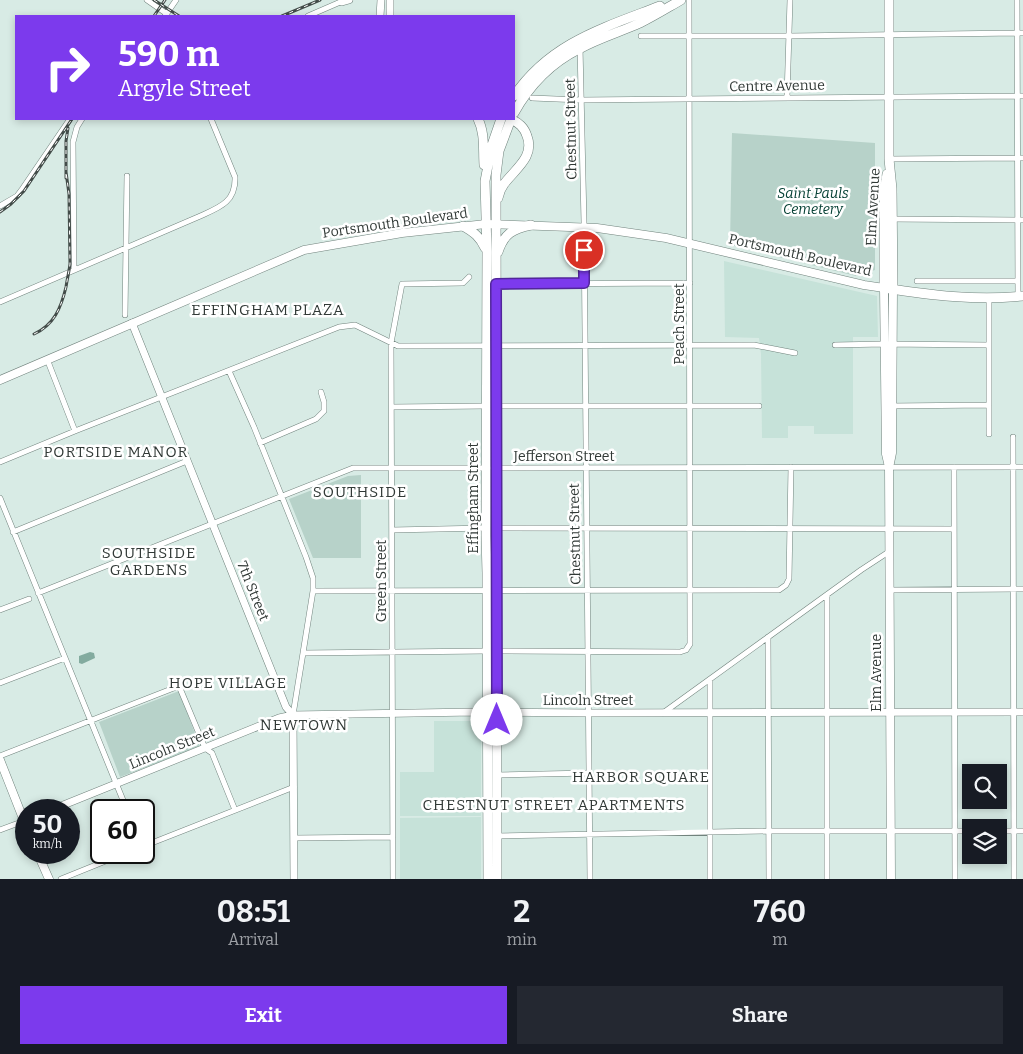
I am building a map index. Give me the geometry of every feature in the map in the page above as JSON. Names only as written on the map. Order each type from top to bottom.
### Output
[{"type":"main road","points":[[515,111],[530,88],[580,43],[616,23],[677,0]]},
{"type":"main road","points":[[515,84],[528,71],[565,46],[580,43],[640,23],[681,0]]},
{"type":"main road","name":"Elm Avenue","points":[[889,0],[889,159],[884,192],[888,219],[888,288],[884,344],[892,453],[889,467],[890,879]]},
{"type":"main road","points":[[515,95],[531,73],[555,53]]},
{"type":"main road","points":[[478,120],[483,135],[485,181]]},
{"type":"main road","name":"Effingham Street","points":[[492,590],[486,528],[496,406],[496,284],[495,260],[485,181],[490,155],[501,120]]},
{"type":"main road","name":"Effingham Street","points":[[497,879],[492,837],[492,590],[496,528],[486,406],[487,252],[491,224],[496,212],[497,160],[511,120]]},
{"type":"main road","points":[[496,212],[502,188],[528,155],[529,141],[523,127],[512,120]]},
{"type":"main road","points":[[496,133],[507,128],[521,133],[529,141]]},
{"type":"main road","name":"Portsmouth Boulevard","points":[[0,380],[304,250],[402,233],[463,226],[491,224],[583,227],[646,234],[856,283],[944,296],[989,298],[1020,296]]},
{"type":"main road","points":[[495,260],[500,245],[506,236],[517,229],[531,225]]},
{"type":"main road","points":[[463,226],[477,235],[487,252]]},
{"type":"main road","name":"Elm Avenue","points":[[888,288],[893,344],[889,406]]},
{"type":"main road","name":"Effingham Street","points":[[488,879],[497,775],[492,713]]},
{"type":"main road","points":[[0,758],[17,799]]},
{"type":"main road","points":[[42,864],[48,879]]},
{"type":"street","points":[[147,0],[166,15],[176,0]]},
{"type":"street","points":[[310,15],[345,0]]},
{"type":"street","points":[[377,0],[380,15]]},
{"type":"street","points":[[380,15],[382,0]]},
{"type":"street","name":"Peach Street","points":[[588,652],[680,652],[686,650],[690,644],[689,0]]},
{"type":"street","points":[[787,97],[790,0]]},
{"type":"street","points":[[1017,0],[1020,34],[1021,220],[1018,281],[1020,296]]},
{"type":"street","points":[[390,1],[390,15]]},
{"type":"street","points":[[641,36],[1020,34]]},
{"type":"street","name":"Chestnut Street","points":[[580,43],[590,879]]},
{"type":"street","name":"Centre Avenue","points":[[532,98],[581,100],[1020,96]]},
{"type":"street","points":[[0,206],[17,196],[69,120]]},
{"type":"street","points":[[74,270],[73,142],[82,120]]},
{"type":"street","points":[[0,302],[220,207],[227,201],[231,196],[234,185],[234,173],[211,120]]},
{"type":"street","points":[[889,159],[1020,158]]},
{"type":"street","points":[[125,315],[127,176]]},
{"type":"street","points":[[888,219],[1021,220]]},
{"type":"street","name":"Green Street","points":[[393,879],[391,343],[402,284],[463,283],[469,278]]},
{"type":"street","points":[[917,281],[1018,281]]},
{"type":"street","points":[[496,284],[690,283]]},
{"type":"street","points":[[989,298],[989,434]]},
{"type":"street","name":"7th Street","points":[[132,323],[286,707],[293,715],[294,879]]},
{"type":"street","points":[[0,462],[339,327],[355,326],[398,346],[754,345],[795,353]]},
{"type":"street","points":[[835,345],[988,345]]},
{"type":"street","points":[[47,360],[75,431]]},
{"type":"street","points":[[229,370],[282,497],[313,578],[313,591],[293,715]]},
{"type":"street","points":[[260,443],[316,419],[324,411],[321,392]]},
{"type":"street","points":[[889,406],[988,405]]},
{"type":"street","points":[[392,407],[486,406]]},
{"type":"street","points":[[496,406],[759,406]]},
{"type":"street","points":[[1013,436],[1014,879]]},
{"type":"street","points":[[14,532],[187,461]]},
{"type":"street","points":[[313,591],[779,590],[786,585],[789,579],[791,467]]},
{"type":"street","points":[[954,467],[955,879]]},
{"type":"street","name":"Jefferson Street","points":[[38,593],[353,468],[1023,467]]},
{"type":"street","points":[[0,498],[122,799]]},
{"type":"street","points":[[392,530],[486,528]]},
{"type":"street","points":[[496,528],[954,529]]},
{"type":"street","points":[[663,713],[890,551]]},
{"type":"street","points":[[890,590],[1023,589]]},
{"type":"street","points":[[827,595],[828,879]]},
{"type":"street","points":[[0,610],[29,599]]},
{"type":"street","points":[[768,637],[769,879]]},
{"type":"street","points":[[303,653],[588,652]]},
{"type":"street","points":[[0,683],[65,658]]},
{"type":"street","points":[[710,679],[710,879]]},
{"type":"street","points":[[0,758],[179,686],[204,748],[212,753],[235,810]]},
{"type":"street","name":"Lincoln Street","points":[[78,799],[279,718],[293,715],[393,713],[1023,712]]},
{"type":"street","points":[[497,775],[589,774]]},
{"type":"street","points":[[155,842],[294,787]]},
{"type":"street","points":[[0,830],[15,825]]},
{"type":"street","points":[[492,837],[769,831],[962,831]]},
{"type":"street","points":[[1007,831],[1023,831]]},
{"type":"street","points":[[294,838],[393,837]]},
{"type":"street","points":[[61,879],[98,864]]},
{"type":"shaded area","points":[[724,261],[877,296],[878,337],[853,337],[853,434],[814,434],[814,426],[788,426],[788,438],[762,438],[761,354],[759,338],[725,337]]},
{"type":"shaded area","points":[[90,652],[94,653],[95,658],[82,664],[79,663],[79,656]]},
{"type":"shaded area","points":[[434,721],[481,721],[481,816],[400,816],[400,772],[434,772]]},
{"type":"shaded area","points":[[481,817],[481,879],[400,879],[400,818]]},
{"type":"green space","name":"Saint Pauls Cemetery","points":[[732,133],[875,143],[875,270],[856,276],[730,245]]},
{"type":"green space","points":[[361,475],[361,558],[313,558],[289,499],[348,476]]},
{"type":"green space","points":[[179,691],[200,747],[120,777],[99,722]]},
{"type":"railway","points":[[154,0],[177,15]]},
{"type":"railway","points":[[155,15],[165,0]]},
{"type":"railway","points":[[284,15],[320,0]]},
{"type":"railway","points":[[0,212],[24,191],[71,120]]},
{"type":"railway","points":[[66,178],[68,128]]},
{"type":"railway","points":[[34,334],[52,321],[62,302],[66,287],[70,264],[69,194],[66,172]]},
{"type":"district","name":"EFFINGHAM PLAZA","points":[[268,310]]},
{"type":"district","name":"PORTSIDE MANOR","points":[[116,452]]},
{"type":"district","name":"SOUTHSIDE","points":[[360,492]]},
{"type":"district","name":"SOUTHSIDE GARDENS","points":[[149,562]]},
{"type":"district","name":"HOPE VILLAGE","points":[[228,683]]},
{"type":"district","name":"NEWTOWN","points":[[304,725]]},
{"type":"district","name":"HARBOR SQUARE","points":[[641,777]]},
{"type":"district","name":"CHESTNUT STREET APARTMENTS","points":[[554,805]]},
{"type":"route","points":[[497,720],[496,284],[584,283],[584,250]]}]
